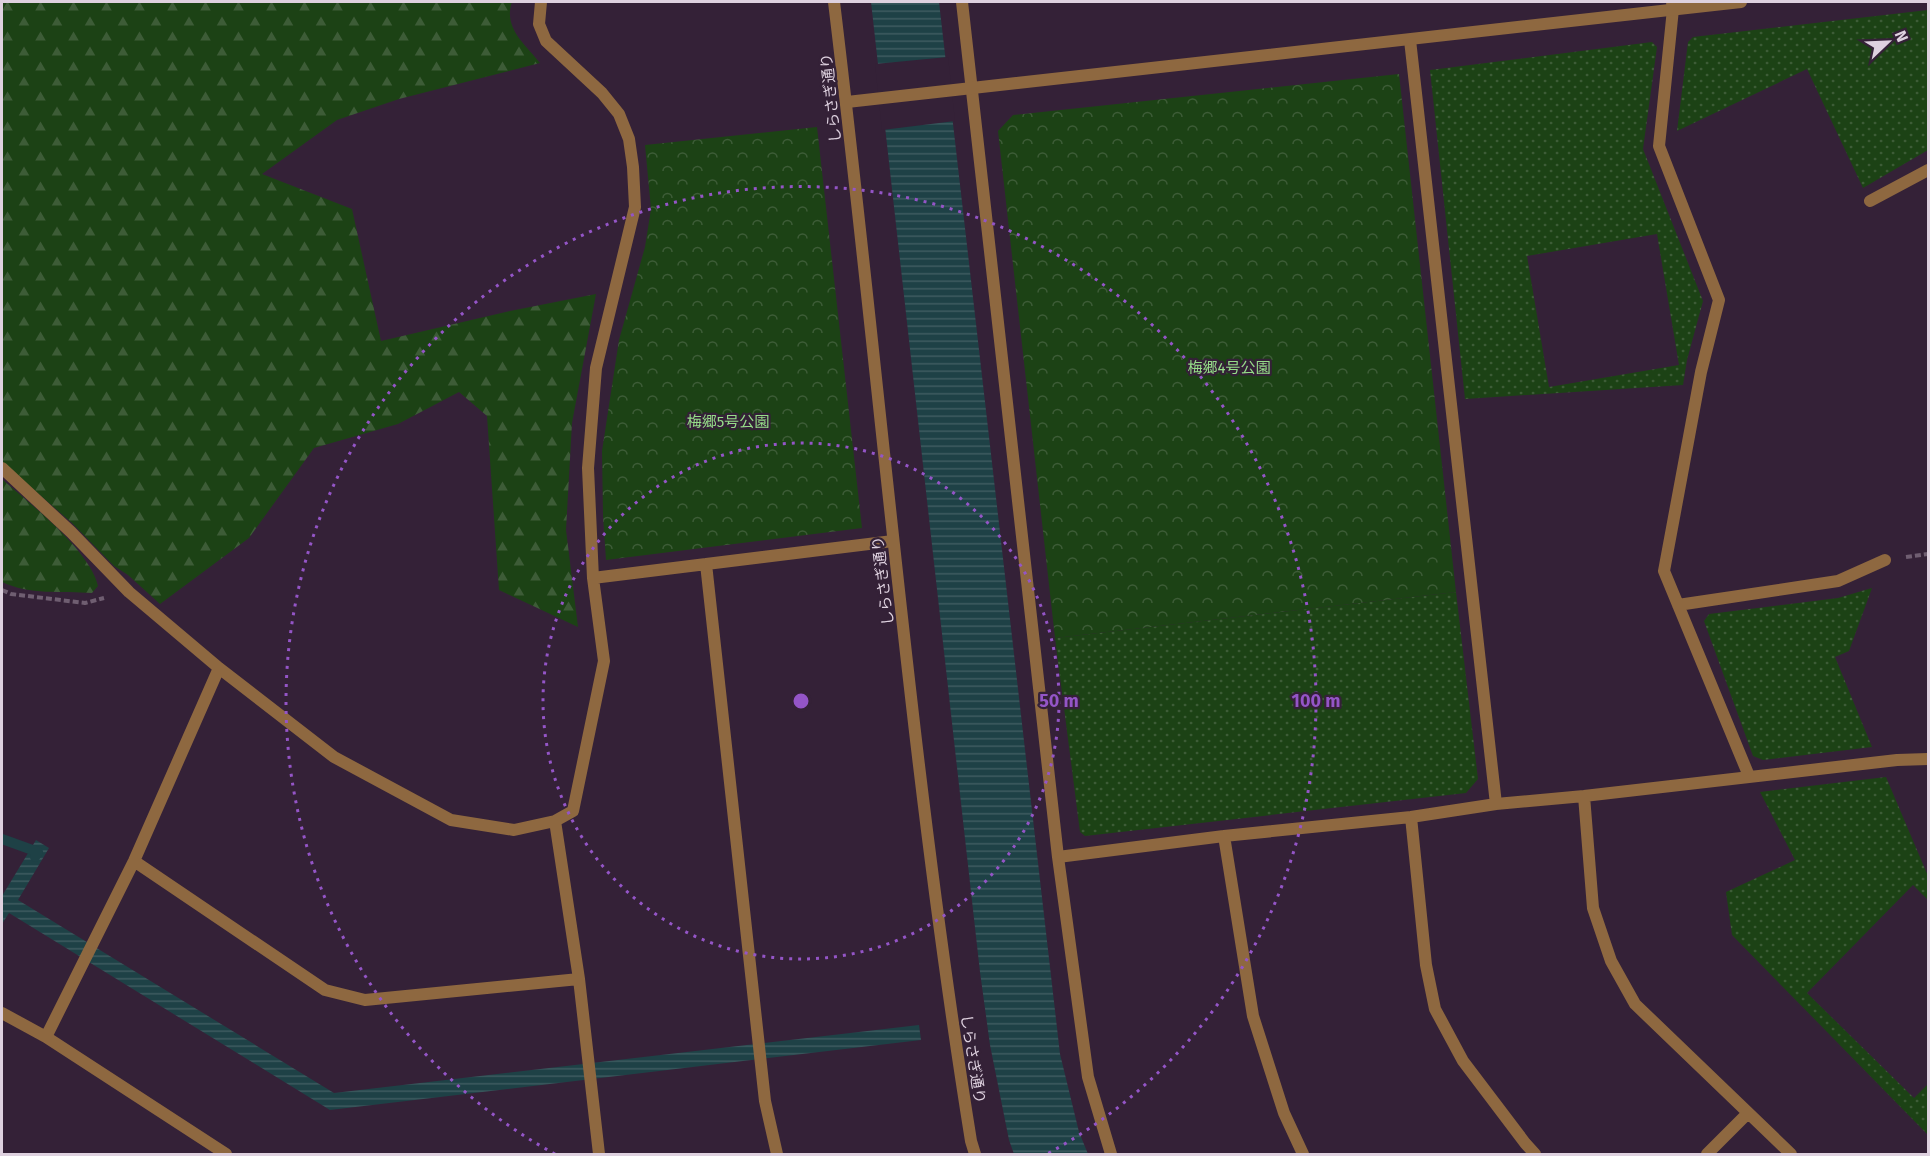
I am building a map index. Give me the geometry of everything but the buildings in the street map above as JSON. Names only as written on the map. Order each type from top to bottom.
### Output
[{"type":"street","points":[[2,468],[129,592],[219,668],[334,757],[451,820],[513,830],[555,821],[573,811],[604,662],[593,578],[588,468],[596,368],[635,207],[629,139],[619,114],[602,93],[546,41],[539,24],[541,2]]},
{"type":"street","name":"しらさぎ通り","points":[[834,2],[847,102],[893,541],[951,1021],[970,1141],[975,1155]]},
{"type":"street","points":[[962,2],[1058,856],[1088,1077],[1112,1155]]},
{"type":"street","points":[[847,102],[1410,39],[1672,5],[1741,2]]},
{"type":"street","points":[[1672,5],[1659,146],[1719,300],[1701,372],[1664,571],[1749,776]]},
{"type":"street","points":[[1410,39],[1496,804]]},
{"type":"street","points":[[1870,201],[1929,170]]},
{"type":"street","points":[[593,578],[893,541]]},
{"type":"street","points":[[1678,605],[1838,582],[1885,560]]},
{"type":"street","points":[[706,564],[765,1101],[777,1155]]},
{"type":"street","points":[[46,1037],[134,861],[219,668]]},
{"type":"street","points":[[1058,856],[1411,817],[1496,804],[1897,760],[1929,759]]},
{"type":"street","points":[[1584,796],[1593,908],[1611,961],[1635,1004],[1791,1155]]},
{"type":"street","points":[[1411,817],[1426,965],[1435,1009],[1463,1061],[1535,1155]]},
{"type":"street","points":[[555,821],[579,979],[599,1155]]},
{"type":"street","points":[[1224,836],[1253,1016],[1284,1113],[1303,1155]]},
{"type":"street","points":[[134,861],[325,990],[365,1000],[579,979]]},
{"type":"street","points":[[2,1013],[46,1037],[226,1155]]},
{"type":"street","points":[[1707,1155],[1748,1113]]},
{"type":"path","points":[[2,590],[11,594],[85,603],[129,592]]},
{"type":"green space","points":[[2,2],[512,2],[510,20],[513,28],[540,63],[399,99],[337,120],[262,174],[352,209],[381,341],[596,294],[572,423],[566,530],[578,627],[499,590],[487,416],[459,392],[398,424],[314,448],[249,538],[160,604],[128,575],[114,566],[72,523],[2,462]]},
{"type":"green space","points":[[1928,10],[1928,150],[1863,188],[1807,69],[1677,131],[1688,42],[1693,37]]},
{"type":"green space","points":[[1652,42],[1657,47],[1643,149],[1703,301],[1687,360],[1683,385],[1465,399],[1430,70]],"holes":[[[1657,234],[1679,365],[1549,387],[1527,256]]]},
{"type":"green space","name":"梅郷4号公園","points":[[1399,74],[1456,592],[1055,638],[998,131],[1013,115]]},
{"type":"green space","name":"梅郷5号公園","points":[[817,127],[862,528],[606,560],[602,451],[619,340],[645,247],[651,209],[645,145]]},
{"type":"green space","points":[[2,479],[57,528],[83,557],[93,572],[98,586],[92,593],[34,591],[2,582]]},
{"type":"green space","points":[[1872,588],[1849,651],[1835,657],[1872,747],[1763,760],[1753,756],[1704,621],[1709,614],[1838,598]]},
{"type":"green space","points":[[1456,592],[1478,779],[1466,793],[1085,836],[1080,832],[1055,638]]},
{"type":"green space","points":[[1886,777],[1928,876],[1928,900],[1913,885],[1807,993],[1914,1098],[1928,1084],[1928,1135],[1732,935],[1726,892],[1795,860],[1760,792]]},
{"type":"shaded area","points":[[871,2],[939,2],[1060,1054],[1079,1132],[1088,1154],[1014,1154],[1009,1140],[990,1045]]},
{"type":"shaded area","points":[[36,840],[49,848],[18,900],[334,1093],[919,1025],[921,1040],[330,1110],[9,913],[2,924],[2,896]]},
{"type":"pier","points":[[948,57],[955,121],[882,130],[875,64]]},
{"type":"waterway","points":[[2,839],[38,852],[35,857]]}]
